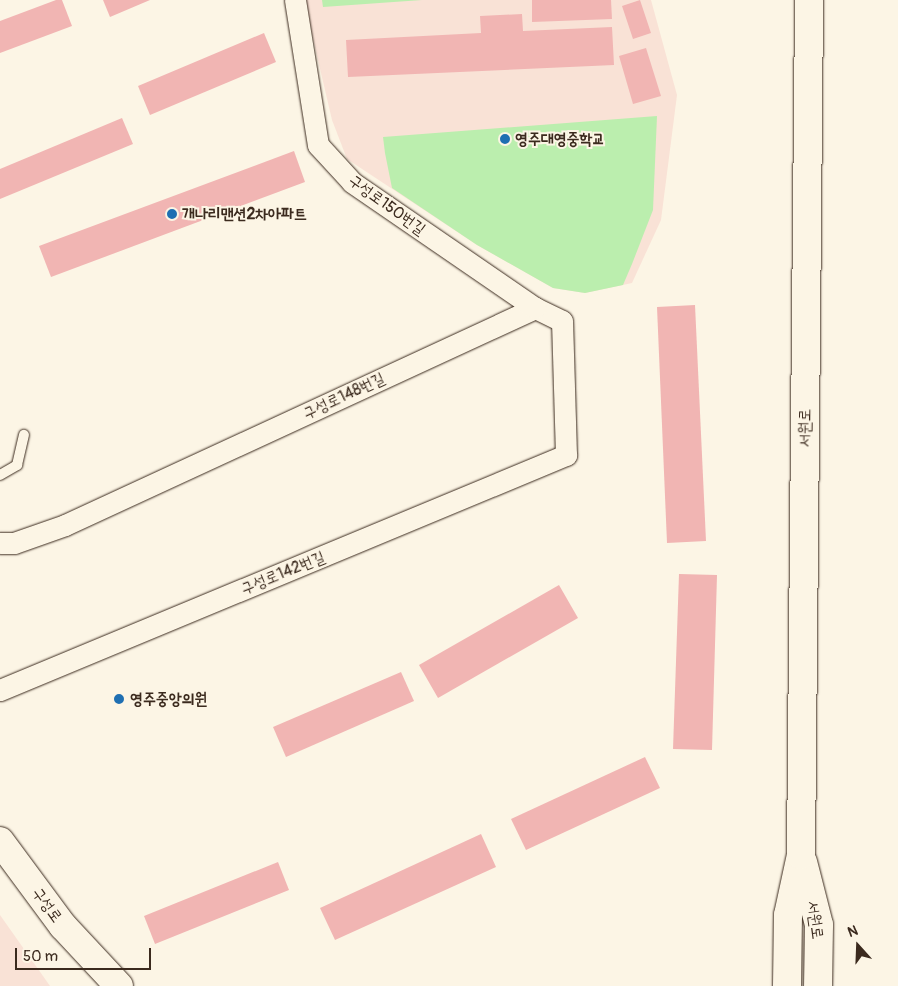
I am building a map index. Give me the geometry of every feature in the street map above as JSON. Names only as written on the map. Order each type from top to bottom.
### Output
[{"type":"main road","name":"서원로","points":[[787,986],[788,915],[801,855],[809,0]]},
{"type":"main road","name":"구성로","points":[[0,841],[63,926],[119,986]]},
{"type":"main road","name":"서원로","points":[[801,855],[819,925],[818,986]]},
{"type":"street","name":"구성로150번길","points":[[295,0],[318,145],[352,182],[535,308]]},
{"type":"street","name":"구성로142번길","points":[[0,690],[566,455],[562,321],[535,308]]},
{"type":"street","name":"구성로148번길","points":[[0,544],[14,543],[66,525],[535,308]]},
{"type":"lane","points":[[0,475],[17,465],[24,435]]},
{"type":"shaded area","name":"영주대영중학교","points":[[304,0],[651,0],[677,95],[661,220],[632,283],[585,293],[553,288],[477,245],[347,159],[332,120]]},
{"type":"shaded area","points":[[0,915],[50,986],[0,986]]},
{"type":"green space","points":[[322,0],[422,0],[323,7]]},
{"type":"green space","points":[[657,116],[653,210],[632,264],[623,285],[585,293],[553,288],[477,245],[392,188],[383,137]]},
{"type":"building","points":[[56,0],[62,0],[72,26],[0,53],[0,21]]},
{"type":"building","points":[[103,0],[150,0],[110,17]]},
{"type":"building","points":[[532,0],[611,0],[612,19],[532,22]]},
{"type":"building","points":[[640,0],[651,33],[633,39],[622,6]]},
{"type":"building","points":[[522,14],[523,31],[612,27],[614,65],[348,77],[346,40],[481,33],[480,16]]},
{"type":"building","points":[[264,33],[276,62],[150,115],[138,86]]},
{"type":"building","points":[[646,48],[661,96],[633,104],[619,56]]},
{"type":"building","points":[[122,118],[133,144],[0,199],[0,169]]},
{"type":"building","name":"개나리맨션2차아파트","points":[[294,151],[305,182],[51,277],[39,246]]},
{"type":"building","points":[[695,305],[706,541],[667,543],[657,307]]},
{"type":"building","points":[[679,574],[717,575],[712,750],[673,749]]},
{"type":"building","points":[[559,585],[578,618],[438,698],[419,665]]},
{"type":"building","points":[[401,672],[414,701],[286,757],[273,727]]},
{"type":"building","points":[[645,757],[660,788],[526,850],[511,819]]},
{"type":"building","points":[[481,834],[496,867],[335,940],[320,908]]},
{"type":"building","points":[[278,862],[289,890],[155,944],[144,916]]},
{"type":"place","name":"영주대영중학교","points":[[505,139]]},
{"type":"place","name":"개나리맨션2차아파트","points":[[172,214]]},
{"type":"place","name":"영주중앙의원","points":[[119,699]]}]
